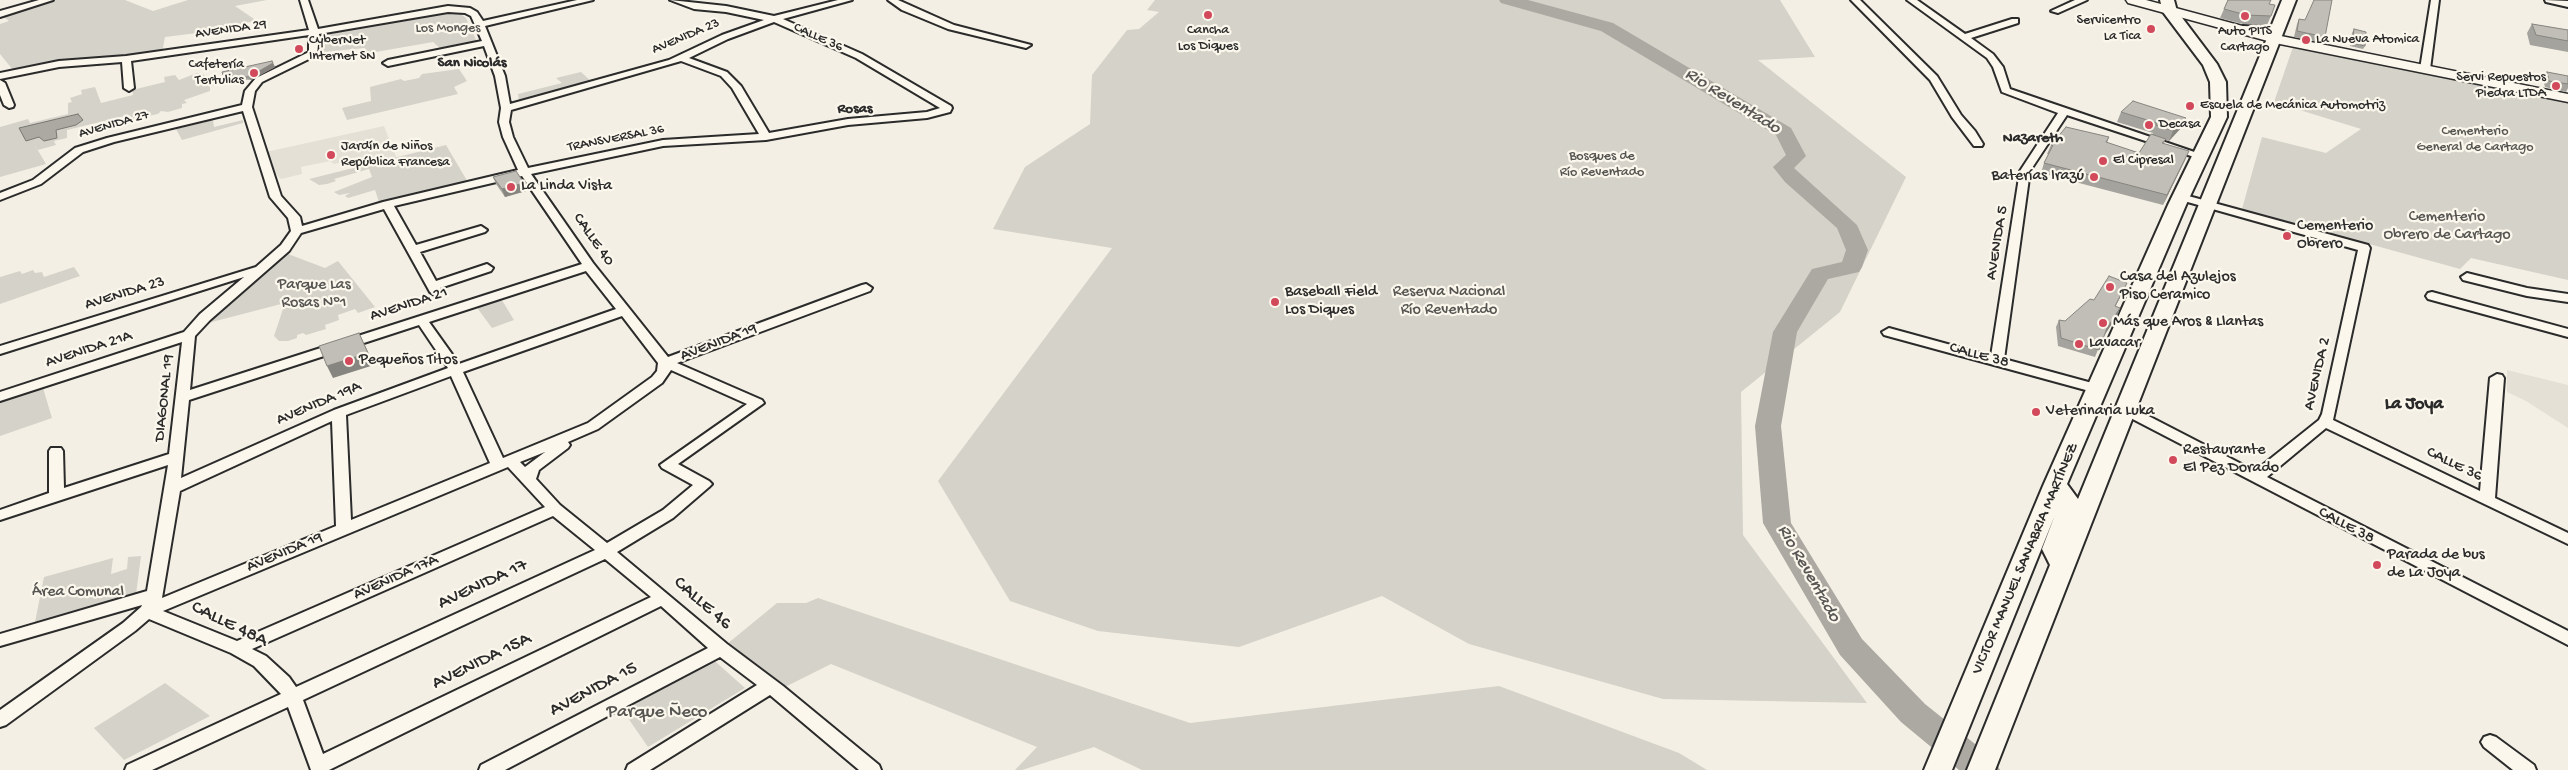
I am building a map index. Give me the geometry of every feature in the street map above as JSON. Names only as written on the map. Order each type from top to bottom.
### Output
[{"type":"main road","points":[[2132,0],[2168,6],[2243,30],[2276,35],[2425,69],[2568,98]]},
{"type":"main road","points":[[1986,757],[2207,209],[2289,0]]},
{"type":"main road","name":"VICTOR MANUEL SANABRIA MARTÍNEZ","points":[[1938,770],[2055,486],[2179,201],[2219,117],[2220,97],[2218,82],[2210,64],[2168,6]]},
{"type":"main road","points":[[2179,201],[2207,209]]},
{"type":"main road","points":[[2055,486],[2064,494],[2067,502],[2067,515],[2054,549],[2057,558],[2065,562]]},
{"type":"street","points":[[0,14],[49,0]]},
{"type":"street","points":[[297,231],[294,217],[276,197],[248,107],[250,91],[259,80],[314,53],[314,32],[304,0]]},
{"type":"street","name":"AVENIDA 29","points":[[0,76],[59,64],[126,59],[314,32],[434,11],[473,16],[516,17],[589,0]]},
{"type":"street","name":"CALLE 36","points":[[674,0],[694,6],[726,9],[774,19],[859,56],[947,108],[946,110]]},
{"type":"street","name":"AVENIDA 23","points":[[506,108],[681,58],[725,37],[774,19],[848,0]]},
{"type":"street","points":[[892,0],[906,8],[952,27],[1026,44]]},
{"type":"street","points":[[1856,0],[1934,78],[1956,117],[1970,131],[1978,144]]},
{"type":"street","points":[[1911,0],[1994,61],[2006,90],[2012,94],[2201,156]]},
{"type":"street","points":[[2055,12],[2083,0]]},
{"type":"street","points":[[2425,69],[2435,0]]},
{"type":"street","points":[[2549,0],[2568,4]]},
{"type":"street","name":"CALLE 40","points":[[473,16],[487,42],[500,76],[506,108],[504,122],[508,137],[525,173],[589,266],[665,363],[756,403]]},
{"type":"street","points":[[1963,38],[2015,21]]},
{"type":"street","points":[[388,63],[487,42]]},
{"type":"street","points":[[681,58],[724,74],[736,86],[766,137]]},
{"type":"street","points":[[126,59],[129,88]]},
{"type":"street","points":[[0,83],[9,105]]},
{"type":"street","name":"AVENIDA 27","points":[[0,197],[37,182],[80,150],[111,140],[248,107]]},
{"type":"street","name":"TRANSVERSAL 36","points":[[297,231],[387,204],[664,143],[766,137],[848,122],[927,115],[946,110]]},
{"type":"street","name":"AVENIDA 5","points":[[1997,360],[2025,172],[2064,112]]},
{"type":"street","points":[[387,204],[435,289],[487,268]]},
{"type":"street","name":"AVENIDA 2","points":[[2207,209],[2364,248],[2329,414],[2325,422],[2256,478]]},
{"type":"street","points":[[413,250],[481,230]]},
{"type":"street","name":"DIAGONAL 19","points":[[146,610],[155,595],[173,488],[189,335],[205,317],[285,248],[297,231]]},
{"type":"street","name":"AVENIDA 21","points":[[183,397],[589,266]]},
{"type":"street","name":"AVENIDA 23","points":[[0,350],[260,268]]},
{"type":"street","points":[[2467,277],[2526,292],[2568,298]]},
{"type":"street","name":"AVENIDA 19","points":[[528,480],[529,473],[536,463],[593,426],[657,380],[664,371],[665,363],[866,288]]},
{"type":"street","points":[[2432,296],[2455,304],[2568,333]]},
{"type":"street","name":"AVENIDA 19A","points":[[173,488],[339,413],[455,369],[624,311]]},
{"type":"street","name":"CALLE 46","points":[[422,319],[455,369],[505,464],[528,480],[555,509],[663,598],[720,649],[770,686],[872,770]]},
{"type":"street","name":"CALLE 38","points":[[1889,332],[2098,389]]},
{"type":"street","name":"AVENIDA 21A","points":[[0,397],[189,335]]},
{"type":"street","points":[[2487,500],[2496,378]]},
{"type":"street","name":"AVENIDA 17","points":[[134,770],[156,765],[293,697],[605,552],[668,514],[704,484],[668,465],[756,403]]},
{"type":"street","name":"CALLE 38","points":[[2126,410],[2568,639]]},
{"type":"street","points":[[339,413],[344,528]]},
{"type":"street","name":"CALLE 36","points":[[2325,422],[2568,539]]},
{"type":"street","name":"AVENIDA 19","points":[[0,720],[128,628],[146,610],[505,464],[593,426]]},
{"type":"street","points":[[56,451],[57,497]]},
{"type":"street","points":[[0,515],[176,458]]},
{"type":"street","name":"AVENIDA 17A","points":[[237,648],[555,509]]},
{"type":"street","points":[[0,640],[155,595]]},
{"type":"street","name":"AVENIDA 15A","points":[[319,768],[663,598]]},
{"type":"street","name":"CALLE 48A","points":[[146,610],[237,648],[260,661],[283,682],[293,697],[319,768]]},
{"type":"street","name":"AVENIDA 15","points":[[488,770],[720,649]]},
{"type":"street","points":[[635,770],[770,686]]},
{"type":"street","points":[[2490,742],[2527,770]]},
{"type":"shaded area","points":[[78,114],[83,120],[76,125],[56,130],[57,138],[44,141],[39,137],[26,141],[19,128]]},
{"type":"shaded area","name":"Jardín de Niños República Francesa","points":[[384,126],[397,159],[366,166],[342,162],[334,164],[330,161],[301,167],[302,174],[281,179],[274,172],[266,152]]},
{"type":"shaded area","points":[[2507,370],[2568,385],[2568,428],[2526,401],[2507,392]]},
{"type":"green space","points":[[52,0],[125,0],[153,11],[188,0],[267,0],[235,6],[254,19],[254,21],[205,32],[165,37],[162,53],[57,62],[13,70],[0,54],[0,24],[9,21],[0,14]]},
{"type":"green space","name":"Reserva Nacional Río Reventado","points":[[1155,0],[1780,0],[1815,57],[1758,60],[1906,177],[1840,312],[1741,392],[1743,535],[1867,703],[1663,699],[1469,644],[1382,596],[1239,647],[1098,631],[1010,601],[938,481],[1112,248],[993,229],[1025,167],[1090,124],[1092,75],[1127,30],[1139,29],[1159,12],[1147,10]]},
{"type":"green space","name":"Los Monges","points":[[449,10],[458,12],[466,18],[477,42],[442,50],[433,42],[364,54],[365,48],[323,52],[320,32]]},
{"type":"green space","points":[[2293,47],[2568,103],[2568,280],[2471,258],[2460,269],[2242,209],[2262,137],[2326,153],[2361,129],[2274,102]]},
{"type":"green space","points":[[459,69],[467,81],[454,87],[458,94],[347,120],[342,108],[371,101],[370,87],[401,79],[404,81],[419,78],[422,74]]},
{"type":"green space","points":[[581,72],[593,83],[519,102],[518,94],[562,83],[556,78]]},
{"type":"green space","points":[[197,73],[203,74],[210,81],[241,75],[245,81],[210,86],[210,91],[184,100],[187,103],[182,104],[182,108],[168,112],[161,111],[158,114],[134,119],[129,115],[67,130],[67,138],[54,141],[56,145],[38,150],[33,142],[46,164],[0,177],[0,127],[28,119],[30,123],[68,114],[68,103],[72,102],[70,98],[82,94],[81,90],[95,87],[101,103],[133,95],[132,90],[165,82],[164,77],[175,75],[179,80]]},
{"type":"green space","points":[[213,120],[214,127],[243,120],[243,123],[182,140],[176,129]]},
{"type":"green space","points":[[446,145],[469,184],[380,205],[375,190],[348,198],[345,196],[350,193],[339,195],[334,192],[372,177],[369,169],[334,179],[336,181],[327,184],[319,185],[309,179]]},
{"type":"green space","name":"Parque Las Rosas Nº1","points":[[288,254],[325,268],[338,261],[375,307],[358,313],[355,309],[338,315],[339,320],[325,325],[326,329],[306,335],[303,333],[297,335],[297,338],[288,341],[279,341],[274,336],[285,303],[208,323]]},
{"type":"green space","points":[[74,267],[80,276],[0,304],[0,277],[20,271],[22,274],[33,270],[35,273],[42,272],[44,277]]},
{"type":"green space","points":[[500,297],[514,320],[492,328],[475,305]]},
{"type":"green space","points":[[43,388],[52,418],[0,436],[0,402]]},
{"type":"green space","name":"Área Comunal","points":[[141,556],[135,602],[33,632],[44,577],[113,558],[111,574],[127,569],[128,557]]},
{"type":"green space","points":[[818,598],[1190,723],[1499,686],[1679,753],[1707,770],[1142,770],[1094,747],[1022,770],[1015,770],[1037,747],[831,664],[777,691],[721,649],[777,603],[806,603]]},
{"type":"green space","name":"Parque Ñeco","points":[[708,655],[745,688],[648,747],[619,705]]},
{"type":"green space","points":[[165,683],[210,716],[124,760],[94,728]]},
{"type":"building","points":[[2228,0],[2271,0],[2269,4],[2275,5],[2271,16],[2246,15],[2224,9]]},
{"type":"building","points":[[2314,0],[2332,0],[2325,37],[2297,31],[2299,19],[2305,20]]},
{"type":"building","points":[[2532,24],[2568,30],[2568,41],[2536,35]]},
{"type":"building","points":[[2354,29],[2366,32],[2365,46],[2352,43]]},
{"type":"building","points":[[272,61],[273,63],[249,77],[223,75],[222,72]]},
{"type":"building","points":[[2547,72],[2568,76],[2568,84],[2549,81]]},
{"type":"building","points":[[2133,101],[2186,118],[2173,131],[2156,125],[2157,123],[2121,112]]},
{"type":"building","points":[[2066,127],[2109,137],[2106,142],[2139,153],[2151,134],[2166,139],[2162,143],[2189,151],[2167,195],[2044,163],[2053,145],[2051,145]]},
{"type":"building","points":[[516,171],[524,183],[502,189],[493,177]]},
{"type":"building","points":[[2109,276],[2127,283],[2115,306],[2120,308],[2107,328],[2099,350],[2061,338],[2059,320],[2065,321],[2090,299],[2094,300]]},
{"type":"building","points":[[359,333],[368,353],[327,366],[319,346]]},
{"type":"waterway","name":"Rio Reventado","points":[[1507,0],[1547,9],[1607,27],[1784,132],[1796,156],[1783,167],[1792,178],[1846,225],[1857,250],[1851,267],[1820,274],[1785,332],[1768,426],[1777,523],[1851,647],[1913,713],[1983,770]]},
{"type":"place","name":"Cancha Los Diques","points":[[1208,15]]},
{"type":"place","name":"Auto PITS Cartago","points":[[2245,16]]},
{"type":"place","name":"Servicentro La Tica","points":[[2151,29]]},
{"type":"place","name":"La Nueva Atomica","points":[[2306,40]]},
{"type":"place","name":"CyberNet Internet SN","points":[[299,49]]},
{"type":"place","name":"Cafetería Tertulias","points":[[254,73]]},
{"type":"place","name":"Servi Repuestos Piedra LTDA","points":[[2556,86]]},
{"type":"place","name":"Escuela de Mecánica Automotriz","points":[[2190,106]]},
{"type":"place","name":"Decasa","points":[[2149,125]]},
{"type":"place","name":"Jardín de Niños República Francesa","points":[[331,155]]},
{"type":"place","name":"El Cipresal","points":[[2103,161]]},
{"type":"place","name":"Baterías Irazú","points":[[2094,177]]},
{"type":"place","name":"La Linda Vista","points":[[511,187]]},
{"type":"place","name":"Cementerio Obrero","points":[[2287,236]]},
{"type":"place","name":"Casa del Azulejos Piso Ceramico","points":[[2110,287]]},
{"type":"place","name":"Baseball Field Los Diques","points":[[1275,302]]},
{"type":"place","name":"Más que Aros & Llantas","points":[[2103,323]]},
{"type":"place","name":"Lavacar","points":[[2079,344]]},
{"type":"place","name":"Pequeños Titos","points":[[349,361]]},
{"type":"place","name":"Veterinaria Luka","points":[[2036,412]]},
{"type":"place","name":"Restaurante El Pez Dorado","points":[[2173,460]]},
{"type":"place","name":"Parada de bus de La Joya","points":[[2377,565]]},
{"type":"district","name":"San Nicolás","points":[[472,64]]},
{"type":"district","name":"Rosas","points":[[855,110]]},
{"type":"district","name":"Nazareth","points":[[2033,139]]},
{"type":"district","name":"La Joya","points":[[2414,405]]},
{"type":"park label","name":"Cementerio General de Cartago","points":[[2475,140]]},
{"type":"park label","name":"Bosques de Río Reventado","points":[[1602,166]]},
{"type":"park label","name":"Cementerio Obrero de Cartago","points":[[2447,227]]}]
